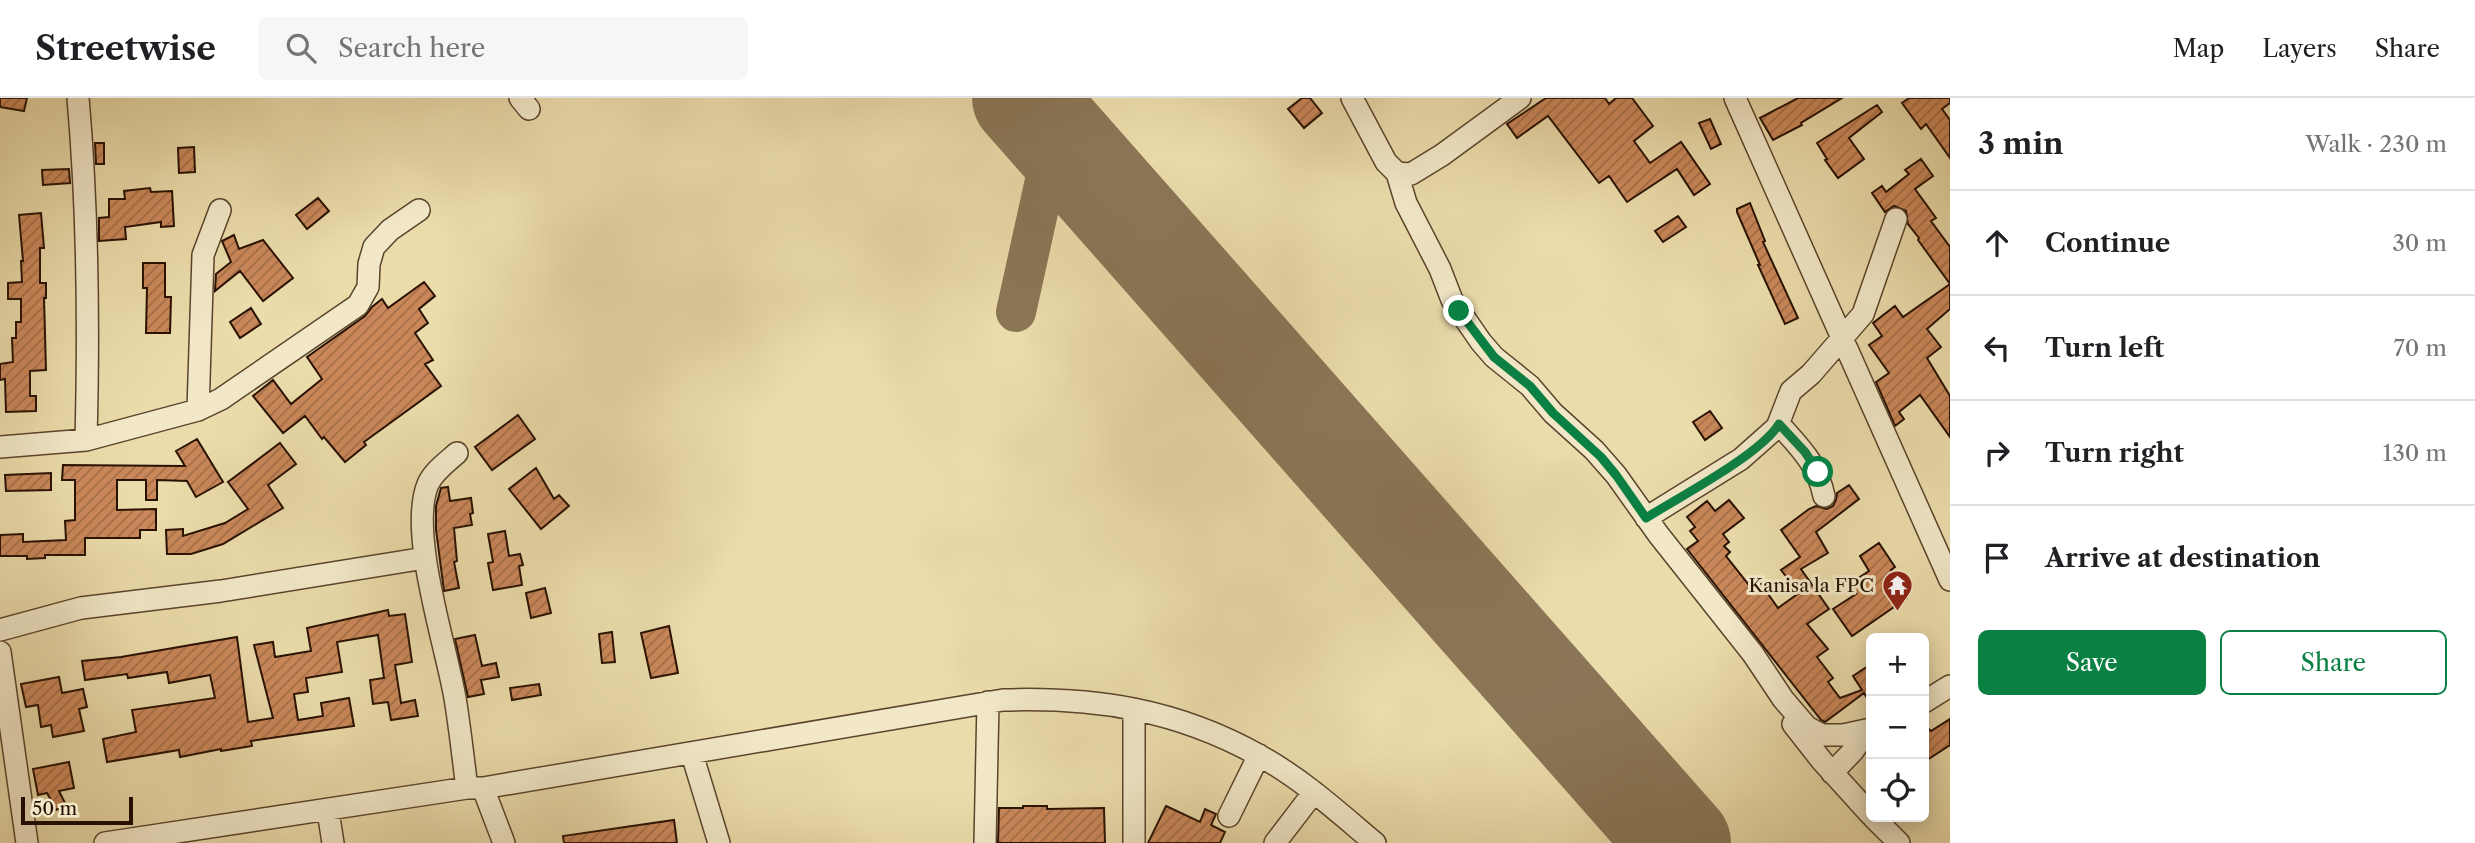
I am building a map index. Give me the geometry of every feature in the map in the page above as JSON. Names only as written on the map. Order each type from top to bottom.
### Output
[{"type":"street","points":[[78,98],[89,338],[86,440]]},
{"type":"street","points":[[1352,98],[1386,162],[1396,173],[1406,203],[1440,269],[1452,300],[1494,357],[1530,386],[1553,413],[1601,457],[1807,727],[1817,733],[1843,735],[1866,731]]},
{"type":"street","points":[[1396,173],[1411,174],[1421,168],[1520,98]]},
{"type":"street","points":[[1735,98],[1950,580]]},
{"type":"street","points":[[198,410],[203,255],[220,210]]},
{"type":"street","points":[[0,447],[86,440],[198,410],[221,399],[358,305],[368,287],[369,264],[374,247],[390,230],[419,210]]},
{"type":"street","points":[[1646,518],[1741,459],[1769,436],[1779,424],[1791,391],[1811,374],[1863,314],[1896,219]]},
{"type":"street","points":[[1779,424],[1805,452],[1816,469],[1824,496]]},
{"type":"street","points":[[457,453],[429,482],[423,518],[425,558],[475,788],[504,843]]},
{"type":"street","points":[[0,630],[81,608],[221,591],[425,558]]},
{"type":"street","points":[[0,652],[27,843]]},
{"type":"street","points":[[1929,699],[1950,686]]},
{"type":"street","points":[[1783,699],[1792,722],[1832,773],[1866,810]]},
{"type":"street","points":[[106,843],[692,754],[988,702],[1057,700],[1134,709],[1176,718],[1259,755],[1314,792],[1375,843]]},
{"type":"street","points":[[985,843],[988,702]]},
{"type":"street","points":[[1134,709],[1134,843]]},
{"type":"street","points":[[1832,773],[1866,734]]},
{"type":"street","points":[[692,754],[719,843]]},
{"type":"street","points":[[1229,816],[1259,755]]},
{"type":"street","points":[[1275,843],[1314,792]]},
{"type":"street","points":[[328,811],[332,843]]},
{"type":"street","points":[[1878,822],[1899,843]]},
{"type":"building","points":[[0,98],[27,98],[24,111],[0,107]]},
{"type":"building","points":[[1302,98],[1310,98],[1322,113],[1304,128],[1288,109]]},
{"type":"building","points":[[1546,98],[1605,98],[1609,104],[1616,98],[1632,98],[1653,126],[1634,141],[1650,163],[1681,142],[1710,184],[1694,195],[1677,169],[1627,202],[1609,176],[1599,183],[1548,116],[1517,138],[1507,124]]},
{"type":"building","points":[[1798,98],[1842,98],[1801,123],[1802,125],[1773,140],[1760,118]]},
{"type":"building","points":[[1909,98],[1950,98],[1950,103],[1942,109],[1950,120],[1950,158],[1926,124],[1921,129],[1902,103]]},
{"type":"building","points":[[1877,105],[1882,112],[1849,138],[1864,159],[1838,178],[1817,143]]},
{"type":"building","points":[[1710,119],[1721,144],[1711,149],[1699,123]]},
{"type":"building","points":[[95,143],[104,143],[104,164],[96,164]]},
{"type":"building","points":[[194,147],[195,172],[179,173],[178,148]]},
{"type":"building","points":[[1921,159],[1933,176],[1915,189],[1936,218],[1931,221],[1950,247],[1950,284],[1908,224],[1906,211],[1894,206],[1885,212],[1872,193],[1882,186],[1886,192],[1909,174],[1905,170]]},
{"type":"building","points":[[69,169],[70,183],[43,185],[42,170]]},
{"type":"building","points":[[150,188],[151,192],[172,191],[174,226],[161,227],[161,222],[125,227],[126,239],[99,241],[99,218],[109,217],[109,199],[125,199],[124,191]]},
{"type":"building","points":[[318,198],[329,211],[307,229],[296,215]]},
{"type":"building","points":[[1750,203],[1765,241],[1763,242],[1798,318],[1785,324],[1737,212],[1737,209]]},
{"type":"building","points":[[41,213],[44,248],[40,248],[40,283],[46,283],[46,370],[30,371],[30,396],[36,396],[36,411],[6,412],[5,379],[0,380],[0,364],[13,362],[12,338],[16,338],[16,322],[21,322],[21,299],[8,299],[8,283],[22,282],[19,215]]},
{"type":"building","points":[[1678,216],[1686,227],[1663,242],[1655,231]]},
{"type":"building","points":[[234,235],[239,249],[263,240],[293,278],[263,301],[240,271],[215,291],[216,274],[231,262],[222,241]]},
{"type":"building","points":[[143,263],[165,263],[165,297],[171,297],[170,333],[146,333],[147,288],[143,288]]},
{"type":"building","points":[[424,282],[435,296],[419,309],[428,323],[415,333],[433,360],[425,364],[441,386],[364,442],[366,445],[345,462],[324,437],[322,439],[305,416],[283,433],[253,396],[273,380],[291,404],[322,379],[307,357],[365,316],[382,299],[388,308]]},
{"type":"building","points":[[1950,284],[1950,309],[1927,329],[1941,347],[1927,358],[1950,396],[1950,437],[1920,395],[1899,412],[1904,419],[1895,426],[1876,382],[1889,373],[1869,345],[1882,336],[1873,323],[1895,306],[1903,317]]},
{"type":"building","points":[[251,308],[261,324],[240,338],[230,322]]},
{"type":"building","points":[[1710,411],[1722,428],[1705,440],[1693,422]]},
{"type":"building","points":[[518,415],[535,439],[492,470],[475,447]]},
{"type":"building","points":[[197,439],[223,482],[196,497],[187,481],[157,480],[157,500],[146,500],[146,480],[117,480],[117,510],[156,509],[156,530],[140,530],[140,538],[85,538],[85,555],[45,555],[45,558],[27,559],[27,556],[0,556],[0,535],[23,534],[23,542],[66,540],[65,521],[75,520],[75,480],[62,480],[63,465],[185,466],[176,451]]},
{"type":"building","points":[[280,443],[296,464],[268,485],[283,508],[223,544],[191,554],[167,554],[166,530],[183,529],[183,536],[225,523],[248,509],[228,482]]},
{"type":"building","points":[[536,468],[554,499],[559,495],[569,506],[541,529],[509,489]]},
{"type":"building","points":[[51,473],[51,490],[6,491],[5,475]]},
{"type":"building","points":[[1849,485],[1859,499],[1816,532],[1828,553],[1801,569],[1829,609],[1807,624],[1828,649],[1817,657],[1833,678],[1828,682],[1840,698],[1862,690],[1853,676],[1866,667],[1866,696],[1864,693],[1825,722],[1687,549],[1698,541],[1690,531],[1695,527],[1687,517],[1707,501],[1715,511],[1729,500],[1744,518],[1723,534],[1729,542],[1724,546],[1730,552],[1726,556],[1753,590],[1761,584],[1778,608],[1799,593],[1781,570],[1800,557],[1781,530],[1809,509],[1816,506],[1827,509],[1833,506],[1837,493]]},
{"type":"building","points":[[448,487],[450,501],[471,498],[473,513],[470,514],[472,525],[454,528],[457,561],[454,562],[459,588],[444,591],[436,530],[436,506],[441,488]]},
{"type":"building","points":[[505,531],[509,556],[520,554],[523,565],[519,566],[522,585],[493,590],[488,563],[493,562],[488,534]]},
{"type":"building","points":[[1879,543],[1895,567],[1891,570],[1907,598],[1852,636],[1833,609],[1856,594],[1849,584],[1869,571],[1860,556]]},
{"type":"building","points":[[545,588],[551,613],[531,618],[526,593]]},
{"type":"building","points":[[388,610],[389,616],[405,614],[412,662],[395,665],[401,703],[415,700],[418,716],[391,720],[388,702],[373,704],[370,680],[384,678],[378,635],[337,642],[342,672],[306,678],[308,692],[294,694],[298,720],[323,716],[321,703],[349,698],[354,726],[251,741],[252,746],[180,757],[179,750],[107,762],[103,739],[136,732],[132,710],[215,698],[210,675],[169,683],[167,672],[128,678],[127,674],[85,680],[82,661],[237,637],[248,722],[273,718],[254,645],[273,642],[275,657],[311,651],[307,628]]},
{"type":"building","points":[[669,626],[678,673],[651,678],[641,633]]},
{"type":"building","points":[[612,632],[615,662],[602,663],[599,634]]},
{"type":"building","points":[[475,635],[482,666],[496,663],[499,677],[481,680],[484,694],[468,697],[455,639]]},
{"type":"building","points":[[59,677],[62,693],[83,689],[87,707],[79,709],[84,731],[53,737],[51,725],[41,727],[38,705],[26,707],[21,684]]},
{"type":"building","points":[[539,684],[541,695],[512,700],[510,688]]},
{"type":"building","points":[[1950,719],[1950,745],[1929,759],[1929,729],[1931,731]]},
{"type":"building","points":[[69,762],[74,788],[59,791],[66,805],[56,810],[47,793],[38,795],[33,769]]},
{"type":"building","points":[[1047,806],[1047,809],[1104,808],[1105,843],[998,843],[999,808]]},
{"type":"building","points":[[1166,806],[1200,822],[1205,809],[1216,814],[1211,825],[1225,832],[1220,843],[1148,843]]},
{"type":"building","points":[[674,820],[677,843],[564,843],[563,836]]},
{"type":"taxiway","points":[[1016,312],[1055,135]]},
{"type":"runway","points":[[1023,98],[1680,843]]},
{"type":"place","name":"Kanisa la FPC","points":[[1897,612]]},
{"type":"route","points":[[1459,311],[1494,357],[1530,386],[1553,413],[1601,457],[1646,518],[1741,459],[1779,424],[1805,452],[1818,472]]}]
